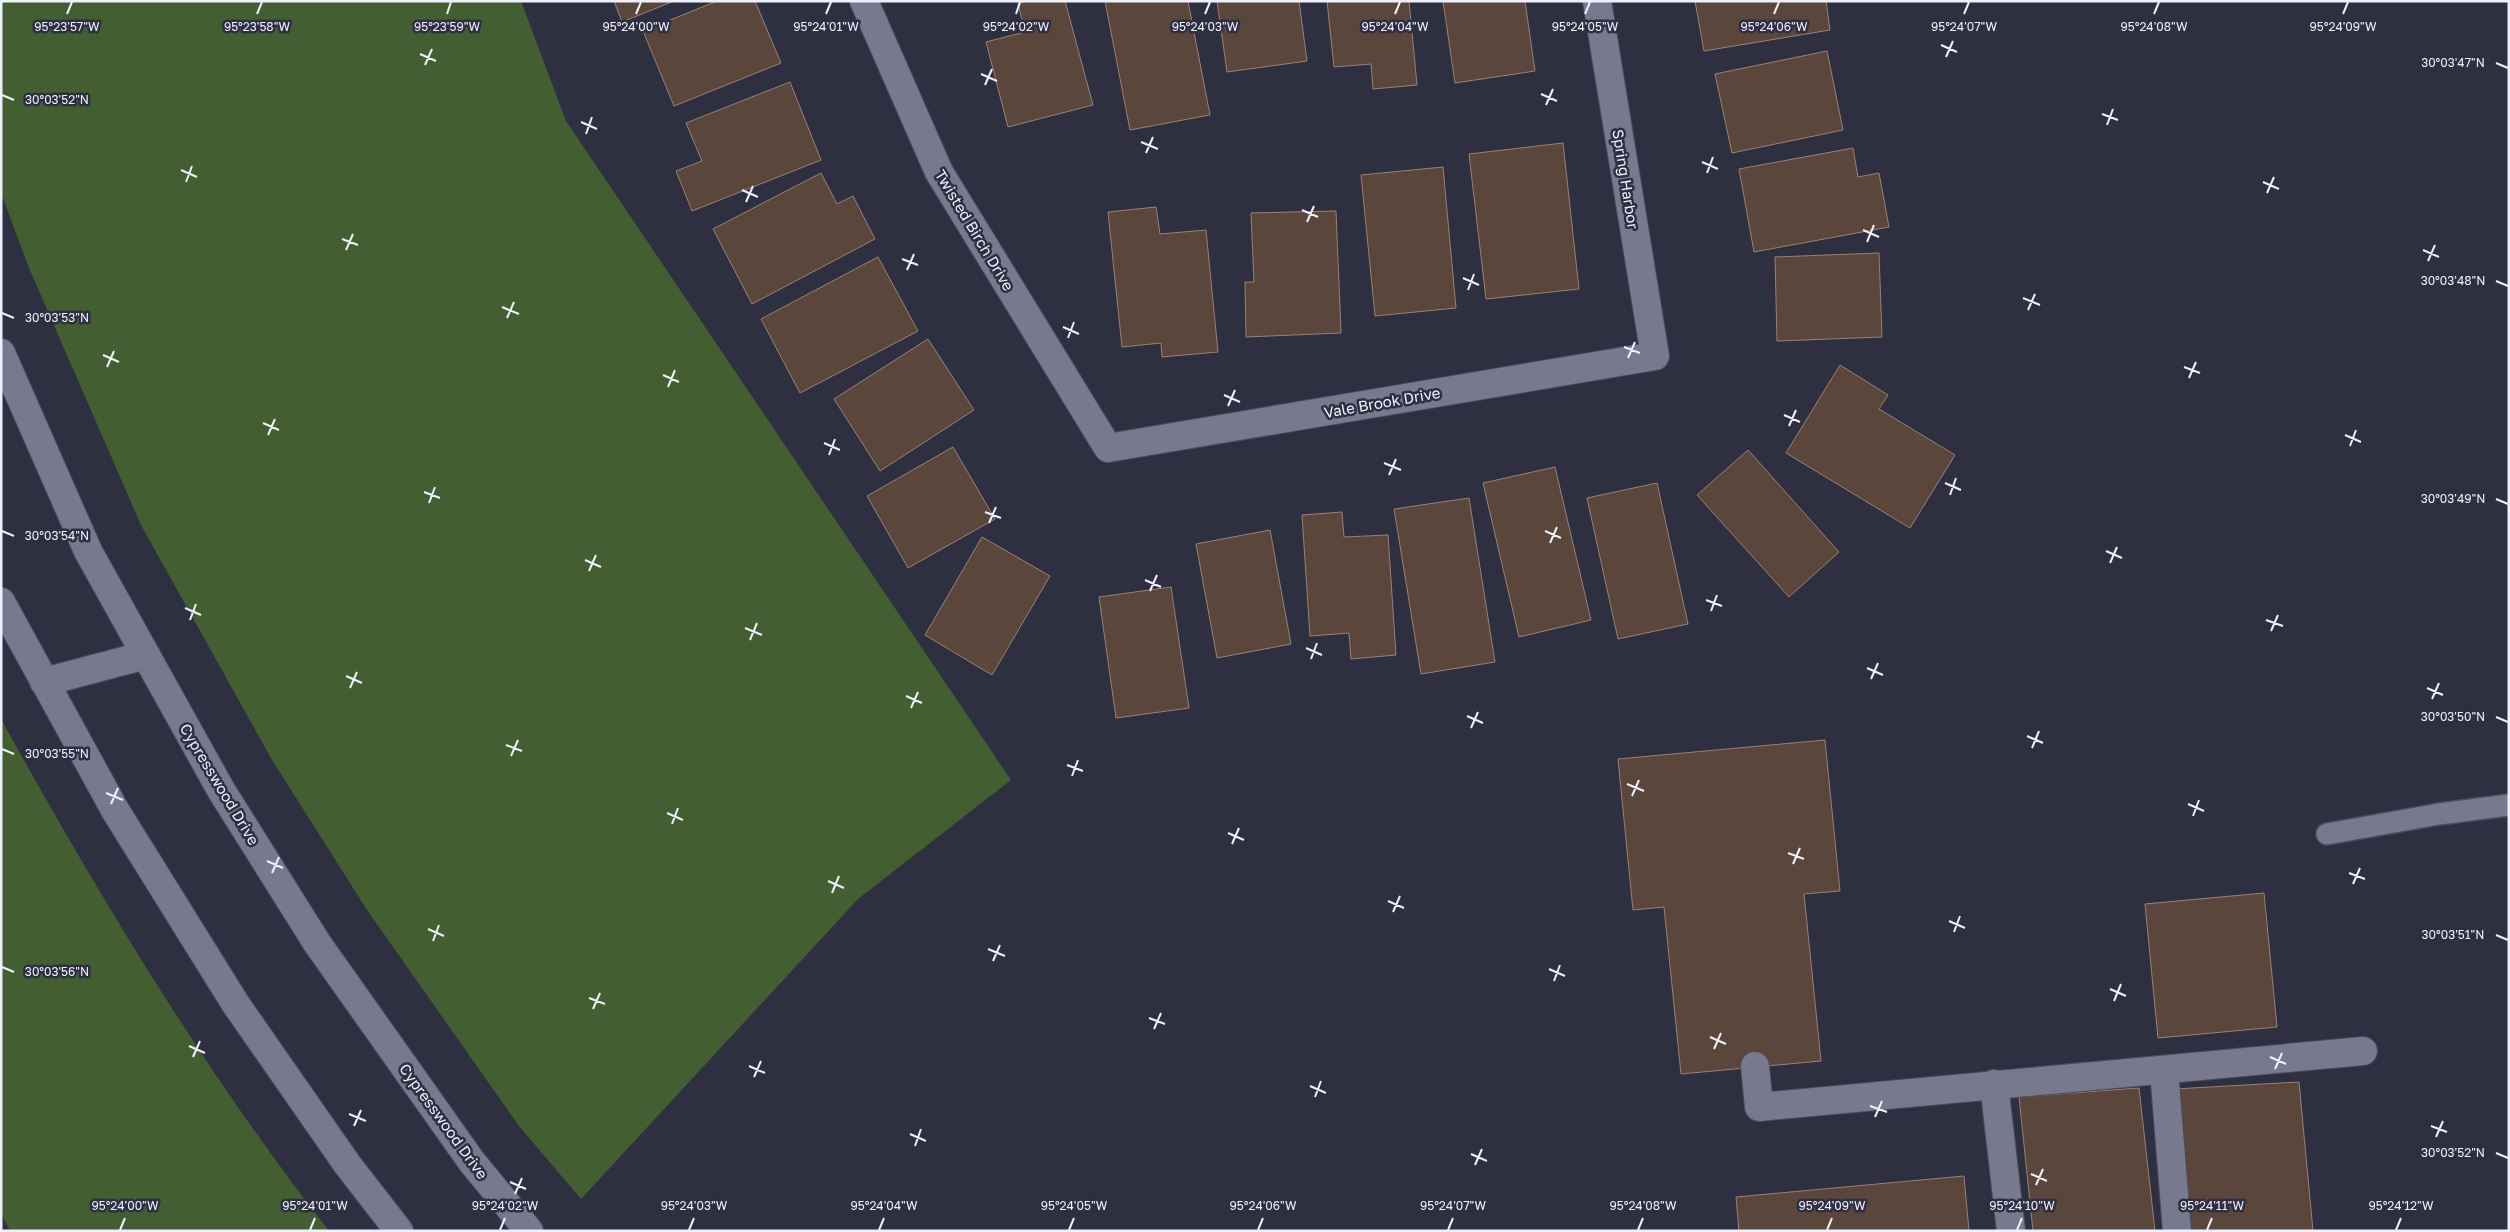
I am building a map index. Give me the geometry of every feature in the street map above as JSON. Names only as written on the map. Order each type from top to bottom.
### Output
[{"type":"street","name":"Twisted Birch Drive","points":[[864,1],[939,172],[1108,448]]},
{"type":"street","name":"Spring Harbor","points":[[1597,1],[1655,356]]},
{"type":"street","name":"Cypresswood Drive","points":[[1,353],[88,551],[221,790],[317,943],[472,1162],[529,1231]]},
{"type":"street","name":"Vale Brook Drive","points":[[1108,448],[1655,356]]},
{"type":"street","points":[[1,602],[115,810],[236,1003],[347,1164],[399,1231]]},
{"type":"street","points":[[44,682],[146,655]]},
{"type":"street","points":[[1754,1066],[1759,1107],[2362,1051]]},
{"type":"street","points":[[2164,1070],[2178,1231]]},
{"type":"street","points":[[1994,1084],[2011,1231]]},
{"type":"lane","points":[[2327,834],[2439,814],[2509,805]]},
{"type":"green space","points":[[1,1],[521,1],[566,121],[1011,780],[858,899],[581,1199],[519,1126],[367,910],[272,760],[141,525],[29,268],[1,193]]},
{"type":"green space","points":[[1,719],[115,917],[196,1045],[283,1170],[329,1231],[10,1231],[1,1213]]},
{"type":"building","points":[[614,1],[674,1],[622,22]]},
{"type":"building","points":[[717,1],[755,1],[781,63],[674,106],[643,31]]},
{"type":"building","points":[[1029,1],[1065,1],[1093,105],[1008,127],[986,42],[1025,32],[1018,4]]},
{"type":"building","points":[[1105,1],[1188,1],[1210,115],[1130,130]]},
{"type":"building","points":[[1217,1],[1299,1],[1307,61],[1227,72]]},
{"type":"building","points":[[1327,1],[1409,1],[1417,85],[1373,89],[1371,64],[1334,67]]},
{"type":"building","points":[[1443,1],[1525,1],[1535,71],[1455,83]]},
{"type":"building","points":[[1695,1],[1826,1],[1830,30],[1704,51]]},
{"type":"building","points":[[1827,51],[1843,130],[1732,153],[1715,74]]},
{"type":"building","points":[[790,82],[821,160],[692,211],[676,171],[702,161],[686,123]]},
{"type":"building","points":[[1563,143],[1579,289],[1486,299],[1469,154]]},
{"type":"building","points":[[1853,148],[1858,177],[1879,173],[1889,227],[1754,252],[1739,169]]},
{"type":"building","points":[[1443,167],[1456,308],[1375,316],[1361,175]]},
{"type":"building","points":[[821,173],[837,204],[853,196],[875,239],[752,304],[713,229]]},
{"type":"building","points":[[1156,207],[1160,234],[1206,230],[1218,352],[1162,357],[1161,343],[1122,347],[1108,212]]},
{"type":"building","points":[[1336,211],[1341,333],[1246,337],[1245,282],[1254,282],[1251,213]]},
{"type":"building","points":[[1879,253],[1882,337],[1777,341],[1775,257]]},
{"type":"building","points":[[878,257],[918,331],[800,393],[761,319]]},
{"type":"building","points":[[928,339],[974,410],[880,471],[834,399]]},
{"type":"building","points":[[1840,365],[1888,395],[1879,409],[1955,455],[1910,528],[1786,453]]},
{"type":"building","points":[[953,447],[995,519],[908,568],[867,496]]},
{"type":"building","points":[[1748,450],[1839,552],[1789,597],[1697,495]]},
{"type":"building","points":[[1555,467],[1591,620],[1519,637],[1483,483]]},
{"type":"building","points":[[1657,483],[1688,624],[1618,639],[1587,498]]},
{"type":"building","points":[[1469,498],[1495,662],[1421,674],[1394,509]]},
{"type":"building","points":[[1342,512],[1344,537],[1388,535],[1396,655],[1351,659],[1349,633],[1310,636],[1302,515]]},
{"type":"building","points":[[1270,530],[1291,644],[1217,658],[1196,544]]},
{"type":"building","points":[[982,537],[1050,576],[992,675],[925,635]]},
{"type":"building","points":[[1171,587],[1189,708],[1116,718],[1099,597]]},
{"type":"building","points":[[1825,740],[1840,891],[1804,894],[1821,1061],[1681,1074],[1664,907],[1633,910],[1618,759]]},
{"type":"building","points":[[2264,893],[2277,1027],[2158,1038],[2145,904]]},
{"type":"building","points":[[2299,1082],[2313,1231],[2187,1231],[2174,1089]]},
{"type":"building","points":[[2139,1088],[2155,1231],[2033,1231],[2019,1097]]},
{"type":"building","points":[[1964,1176],[1969,1231],[1739,1231],[1736,1197]]}]
